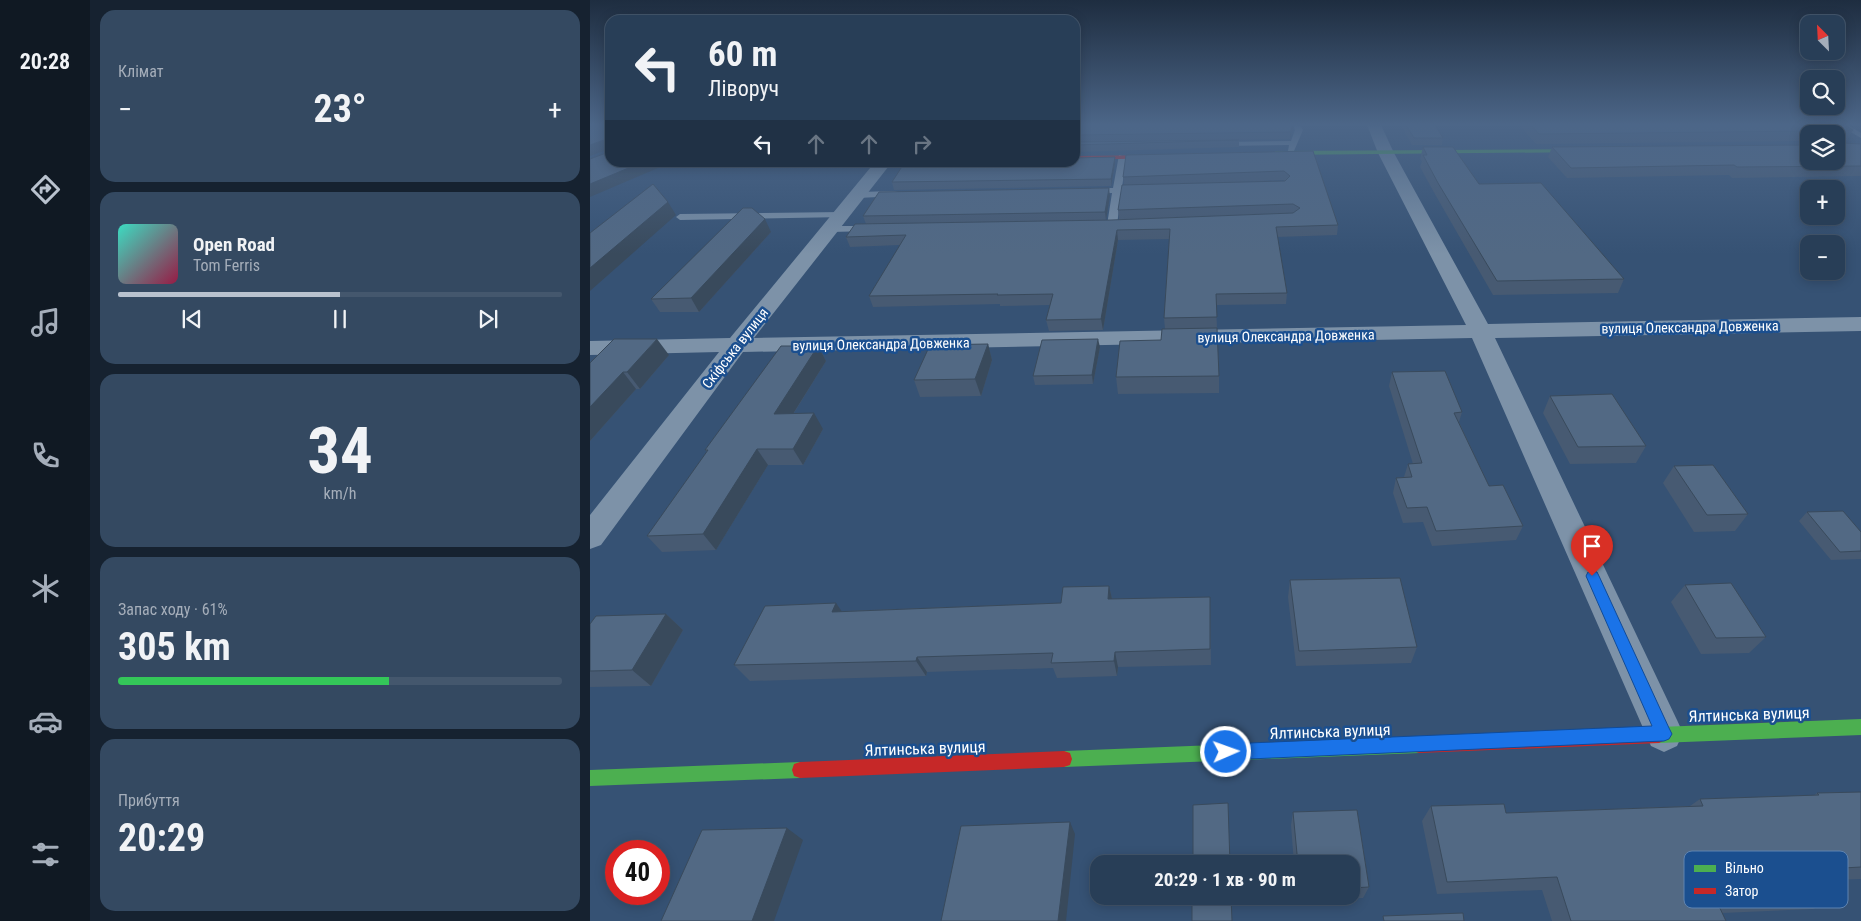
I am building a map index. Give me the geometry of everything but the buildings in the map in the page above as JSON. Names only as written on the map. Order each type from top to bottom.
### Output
[{"type":"street","name":"Скіфська вулиця","points":[[590,537],[735,347],[858,195],[877,168]]},
{"type":"street","points":[[1394,168],[1481,332],[1664,734]]},
{"type":"street","name":"вулиця Олександра Довженка","points":[[590,348],[735,347],[1861,324]]},
{"type":"street","name":"Ялтинська вулиця","points":[[590,778],[1861,727]]},
{"type":"lane","points":[[1112,225],[1120,168]]},
{"type":"lane","points":[[1086,192],[1145,190]]},
{"type":"lane","points":[[858,195],[908,194]]},
{"type":"lane","points":[[680,217],[836,222],[879,228]]},
{"type":"traffic: fast","points":[[1659,735],[1861,727]]},
{"type":"traffic: fast","points":[[1064,759],[1419,745]]},
{"type":"traffic: fast","points":[[590,778],[800,770]]},
{"type":"traffic: jam","points":[[1419,745],[1659,735]]},
{"type":"traffic: jam","points":[[800,770],[1064,759]]},
{"type":"route","points":[[1226,752],[1664,734],[1592,576]]}]
